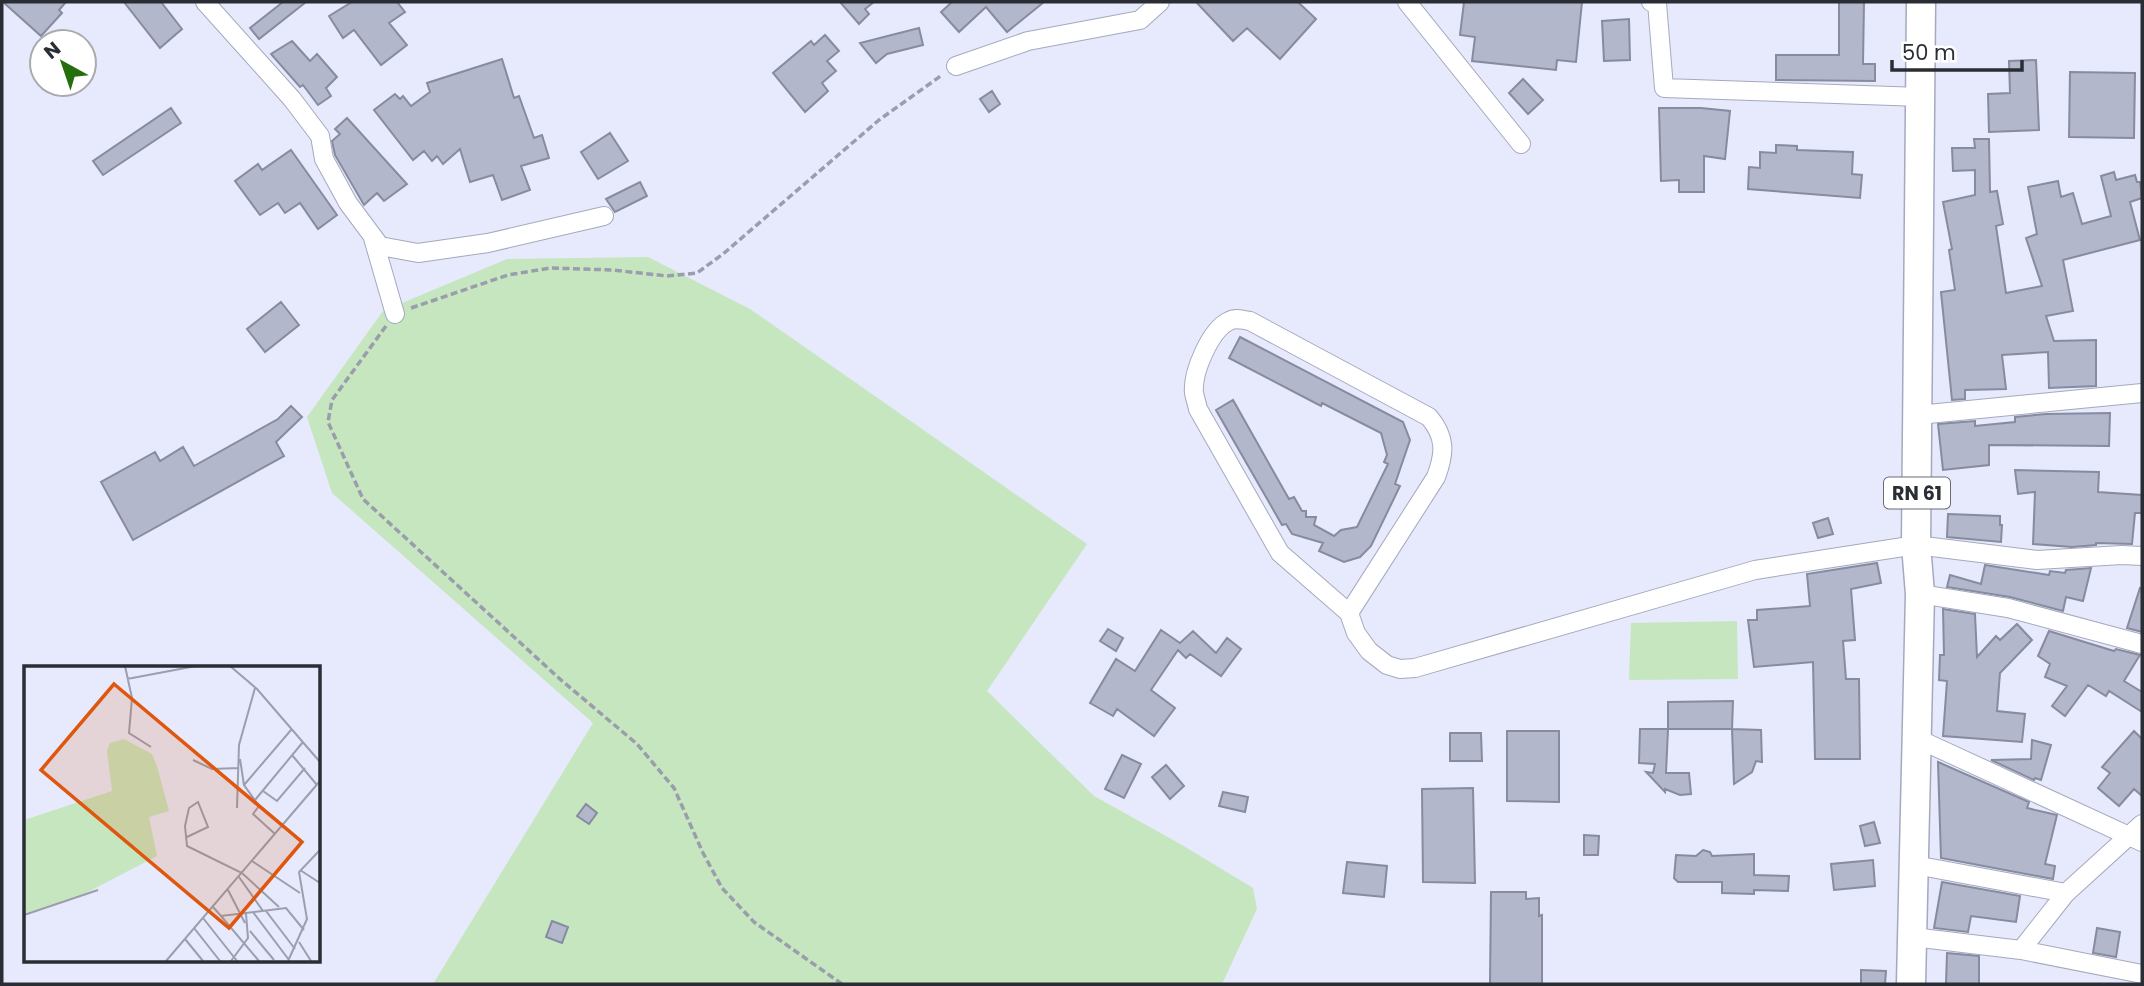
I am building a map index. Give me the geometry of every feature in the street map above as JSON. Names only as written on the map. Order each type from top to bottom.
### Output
[{"type":"main road","name":"RN 61","points":[[1911,984],[1920,594],[1916,545],[1921,2]]},
{"type":"street","points":[[205,2],[292,99],[320,136],[324,159],[348,203],[380,246],[418,253],[488,243],[604,216]]},
{"type":"street","points":[[956,66],[1028,41],[1140,20],[1160,2]]},
{"type":"street","points":[[1407,2],[1521,144]]},
{"type":"street","points":[[1651,2],[1657,3],[1664,88],[1921,97]]},
{"type":"street","points":[[372,235],[395,314]]},
{"type":"street","points":[[1349,613],[1436,477],[1442,462],[1439,429],[1429,416],[1250,321],[1237,318],[1229,321],[1216,332],[1199,363],[1194,392],[1198,409],[1280,553],[1349,613],[1356,633],[1369,650],[1387,665],[1400,669],[1415,668],[1755,570],[1916,545],[2037,560],[2142,556]]},
{"type":"street","points":[[1918,415],[2142,393]]},
{"type":"street","points":[[1920,594],[2008,608],[2142,644]]},
{"type":"street","points":[[1916,738],[2135,840]]},
{"type":"street","points":[[2021,950],[2066,893],[2135,840],[2142,824]]},
{"type":"street","points":[[1915,865],[2066,893]]},
{"type":"street","points":[[1913,937],[2021,950],[2142,974]]},
{"type":"path","points":[[842,984],[754,922],[722,888],[674,788],[637,744],[561,680],[363,499],[328,422],[332,400],[395,314],[508,275],[550,268],[613,270],[667,276],[697,273],[723,254],[879,120],[956,66]]},
{"type":"green space","points":[[648,257],[750,309],[1087,544],[987,691],[1094,796],[1253,888],[1257,909],[1222,984],[433,984],[593,723],[332,493],[307,417],[383,311],[507,259]]},
{"type":"green space","points":[[1737,621],[1738,679],[1629,680],[1631,623]]},
{"type":"building","points":[[3,2],[66,2],[59,10],[62,13],[48,28],[32,28]]},
{"type":"building","points":[[124,2],[161,2],[182,29],[160,48]]},
{"type":"building","points":[[283,2],[306,2],[259,39],[250,28]]},
{"type":"building","points":[[352,2],[397,2],[405,12],[389,23],[407,45],[381,65],[354,30],[343,38],[329,16]]},
{"type":"building","points":[[840,2],[874,2],[865,9],[869,14],[859,24]]},
{"type":"building","points":[[952,2],[1044,2],[1007,32],[986,7],[959,32],[941,12]]},
{"type":"building","points":[[1196,2],[1298,2],[1316,19],[1280,59],[1247,28],[1233,41]]},
{"type":"building","points":[[1464,2],[1582,2],[1576,62],[1557,60],[1556,70],[1472,61],[1475,37],[1460,35]]},
{"type":"building","points":[[1839,2],[1864,2],[1863,64],[1875,64],[1875,81],[1776,80],[1776,55],[1839,55]]},
{"type":"building","points":[[1629,19],[1630,60],[1604,61],[1602,21]]},
{"type":"building","points":[[919,28],[923,45],[887,54],[876,63],[860,43]]},
{"type":"building","points":[[825,35],[839,51],[827,61],[836,71],[822,83],[828,91],[805,112],[773,73],[811,41],[814,45]]},
{"type":"building","points":[[292,41],[310,61],[317,54],[337,77],[326,88],[331,96],[318,105],[303,85],[300,87],[271,54]]},
{"type":"building","points":[[502,59],[514,98],[519,96],[534,138],[542,135],[549,158],[521,166],[530,190],[502,200],[493,175],[470,182],[460,149],[443,164],[437,156],[432,161],[424,151],[413,160],[374,110],[395,94],[400,99],[403,96],[411,106],[430,92],[427,83]]},
{"type":"building","points":[[2036,60],[2039,130],[1989,132],[1988,94],[2010,93],[2009,61]]},
{"type":"building","points":[[2070,72],[2135,73],[2134,138],[2069,137]]},
{"type":"building","points":[[1523,79],[1543,100],[1528,114],[1509,93]]},
{"type":"building","points":[[992,91],[1000,104],[989,112],[980,99]]},
{"type":"building","points":[[171,108],[181,123],[103,175],[93,161]]},
{"type":"building","points":[[1659,108],[1730,111],[1725,159],[1704,156],[1704,192],[1679,192],[1679,180],[1661,181]]},
{"type":"building","points":[[347,118],[407,184],[384,201],[377,193],[364,205],[335,155],[332,141],[340,134],[335,129]]},
{"type":"building","points":[[610,133],[628,161],[598,179],[581,152]]},
{"type":"building","points":[[1974,139],[1989,139],[1990,192],[1997,191],[2003,224],[1996,226],[2006,293],[2042,286],[2026,238],[2037,234],[2028,187],[2058,181],[2061,197],[2073,193],[2082,224],[2111,216],[2101,176],[2114,172],[2116,180],[2135,175],[2137,182],[2140,182],[2142,198],[2130,202],[2140,240],[2063,260],[2073,311],[2046,316],[2054,341],[2096,340],[2096,386],[2049,388],[2048,352],[2002,355],[2006,389],[1965,390],[1965,399],[1952,400],[1941,292],[1955,290],[1949,250],[1952,249],[1943,202],[1975,195],[1975,170],[1953,171],[1952,148],[1975,148]]},
{"type":"building","points":[[1776,145],[1797,146],[1797,150],[1853,152],[1852,174],[1862,175],[1860,198],[1748,189],[1749,167],[1760,168],[1760,152],[1776,153]]},
{"type":"building","points":[[291,150],[337,215],[318,229],[300,203],[285,213],[278,203],[260,215],[235,181],[258,164],[262,170]]},
{"type":"building","points":[[640,182],[647,196],[615,212],[606,199]]},
{"type":"building","points":[[281,302],[299,325],[265,352],[247,329]]},
{"type":"building","points":[[1240,337],[1403,422],[1410,440],[1395,484],[1400,486],[1371,546],[1360,557],[1344,562],[1319,551],[1323,543],[1292,534],[1286,524],[1282,525],[1216,410],[1233,400],[1289,499],[1294,497],[1302,511],[1306,511],[1306,517],[1316,517],[1314,525],[1334,536],[1341,530],[1357,527],[1388,464],[1384,462],[1387,455],[1381,433],[1322,403],[1321,406],[1229,358]]},
{"type":"building","points":[[291,406],[302,417],[276,442],[284,456],[133,540],[101,482],[155,452],[160,461],[183,447],[194,466],[278,419]]},
{"type":"building","points":[[2110,413],[2109,446],[1989,445],[1989,465],[1943,470],[1938,424],[1975,421],[1975,426],[2015,422],[2015,417],[2046,414]]},
{"type":"building","points":[[2015,470],[2099,472],[2098,492],[2142,495],[2142,513],[2135,513],[2132,544],[2096,543],[2072,547],[2033,544],[2035,492],[2018,494]]},
{"type":"building","points":[[1948,514],[2000,516],[2001,542],[1947,537]]},
{"type":"building","points":[[1828,518],[1833,534],[1818,538],[1813,523]]},
{"type":"building","points":[[1877,563],[1881,583],[1851,589],[1855,640],[1843,641],[1846,679],[1859,679],[1860,759],[1815,759],[1813,662],[1754,667],[1748,620],[1757,620],[1757,610],[1810,606],[1807,574]]},
{"type":"building","points":[[1985,565],[2049,575],[2050,571],[2065,573],[2066,570],[2091,568],[2083,601],[2066,597],[2063,611],[2010,597],[1947,587],[1950,575],[1981,584]]},
{"type":"building","points":[[2140,588],[2142,589],[2142,632],[2127,628]]},
{"type":"building","points":[[1943,609],[1975,614],[1977,657],[1996,636],[2000,640],[2017,624],[2032,640],[2000,673],[1997,711],[2025,714],[2022,742],[1943,736],[1947,681],[1939,680],[1940,655],[1944,655]]},
{"type":"building","points":[[1108,629],[1123,638],[1116,651],[1100,641]]},
{"type":"building","points":[[1161,630],[1180,643],[1193,631],[1216,653],[1227,638],[1241,649],[1221,676],[1190,654],[1186,658],[1178,650],[1151,690],[1175,708],[1154,736],[1117,709],[1113,716],[1090,703],[1116,659],[1135,671]]},
{"type":"building","points":[[2049,631],[2114,651],[2116,649],[2140,655],[2124,681],[2142,692],[2142,712],[2109,691],[2106,696],[2088,685],[2065,716],[2052,706],[2067,686],[2045,677],[2050,664],[2038,656]]},
{"type":"building","points":[[1733,701],[1732,729],[1668,729],[1668,702]]},
{"type":"building","points":[[1640,729],[1668,729],[1666,773],[1689,773],[1691,794],[1680,795],[1665,789],[1665,792],[1646,772],[1653,773],[1655,764],[1639,763]]},
{"type":"building","points":[[1732,729],[1761,730],[1762,762],[1756,761],[1752,772],[1734,784]]},
{"type":"building","points":[[1507,731],[1559,731],[1559,802],[1507,801]]},
{"type":"building","points":[[2134,731],[2142,739],[2142,796],[2134,789],[2119,806],[2098,788],[2110,773],[2102,767]]},
{"type":"building","points":[[1450,733],[1481,733],[1482,761],[1450,761]]},
{"type":"building","points":[[2032,740],[2051,745],[2041,780],[2034,780],[1991,760],[2031,759]]},
{"type":"building","points":[[1122,755],[1141,764],[1124,798],[1105,789]]},
{"type":"building","points":[[1938,762],[2029,802],[2027,808],[2057,815],[2045,864],[2055,866],[2053,879],[1941,858]]},
{"type":"building","points":[[1166,765],[1184,786],[1170,799],[1152,777]]},
{"type":"building","points":[[1473,788],[1475,883],[1423,882],[1422,789]]},
{"type":"building","points":[[1223,792],[1248,797],[1245,812],[1219,806]]},
{"type":"building","points":[[586,804],[597,813],[589,824],[577,816]]},
{"type":"building","points":[[1874,822],[1880,843],[1865,846],[1860,826]]},
{"type":"building","points":[[1584,835],[1599,836],[1598,855],[1584,855]]},
{"type":"building","points":[[1703,850],[1710,852],[1712,856],[1754,854],[1754,875],[1789,876],[1788,891],[1722,893],[1722,882],[1678,882],[1674,878],[1676,855],[1696,856]]},
{"type":"building","points":[[1873,860],[1875,886],[1834,890],[1831,864]]},
{"type":"building","points":[[1347,862],[1387,866],[1384,897],[1343,893]]},
{"type":"building","points":[[1942,882],[2020,896],[2016,922],[1971,916],[1968,932],[1934,928]]},
{"type":"building","points":[[1491,892],[1526,892],[1526,899],[1539,898],[1539,916],[1542,915],[1542,984],[1490,984]]},
{"type":"building","points":[[552,921],[568,927],[562,943],[546,937]]},
{"type":"building","points":[[2097,928],[2120,932],[2116,957],[2093,953]]},
{"type":"building","points":[[1947,953],[1979,956],[1979,984],[1946,984]]},
{"type":"building","points":[[1861,970],[1886,971],[1885,984],[1861,984]]}]
